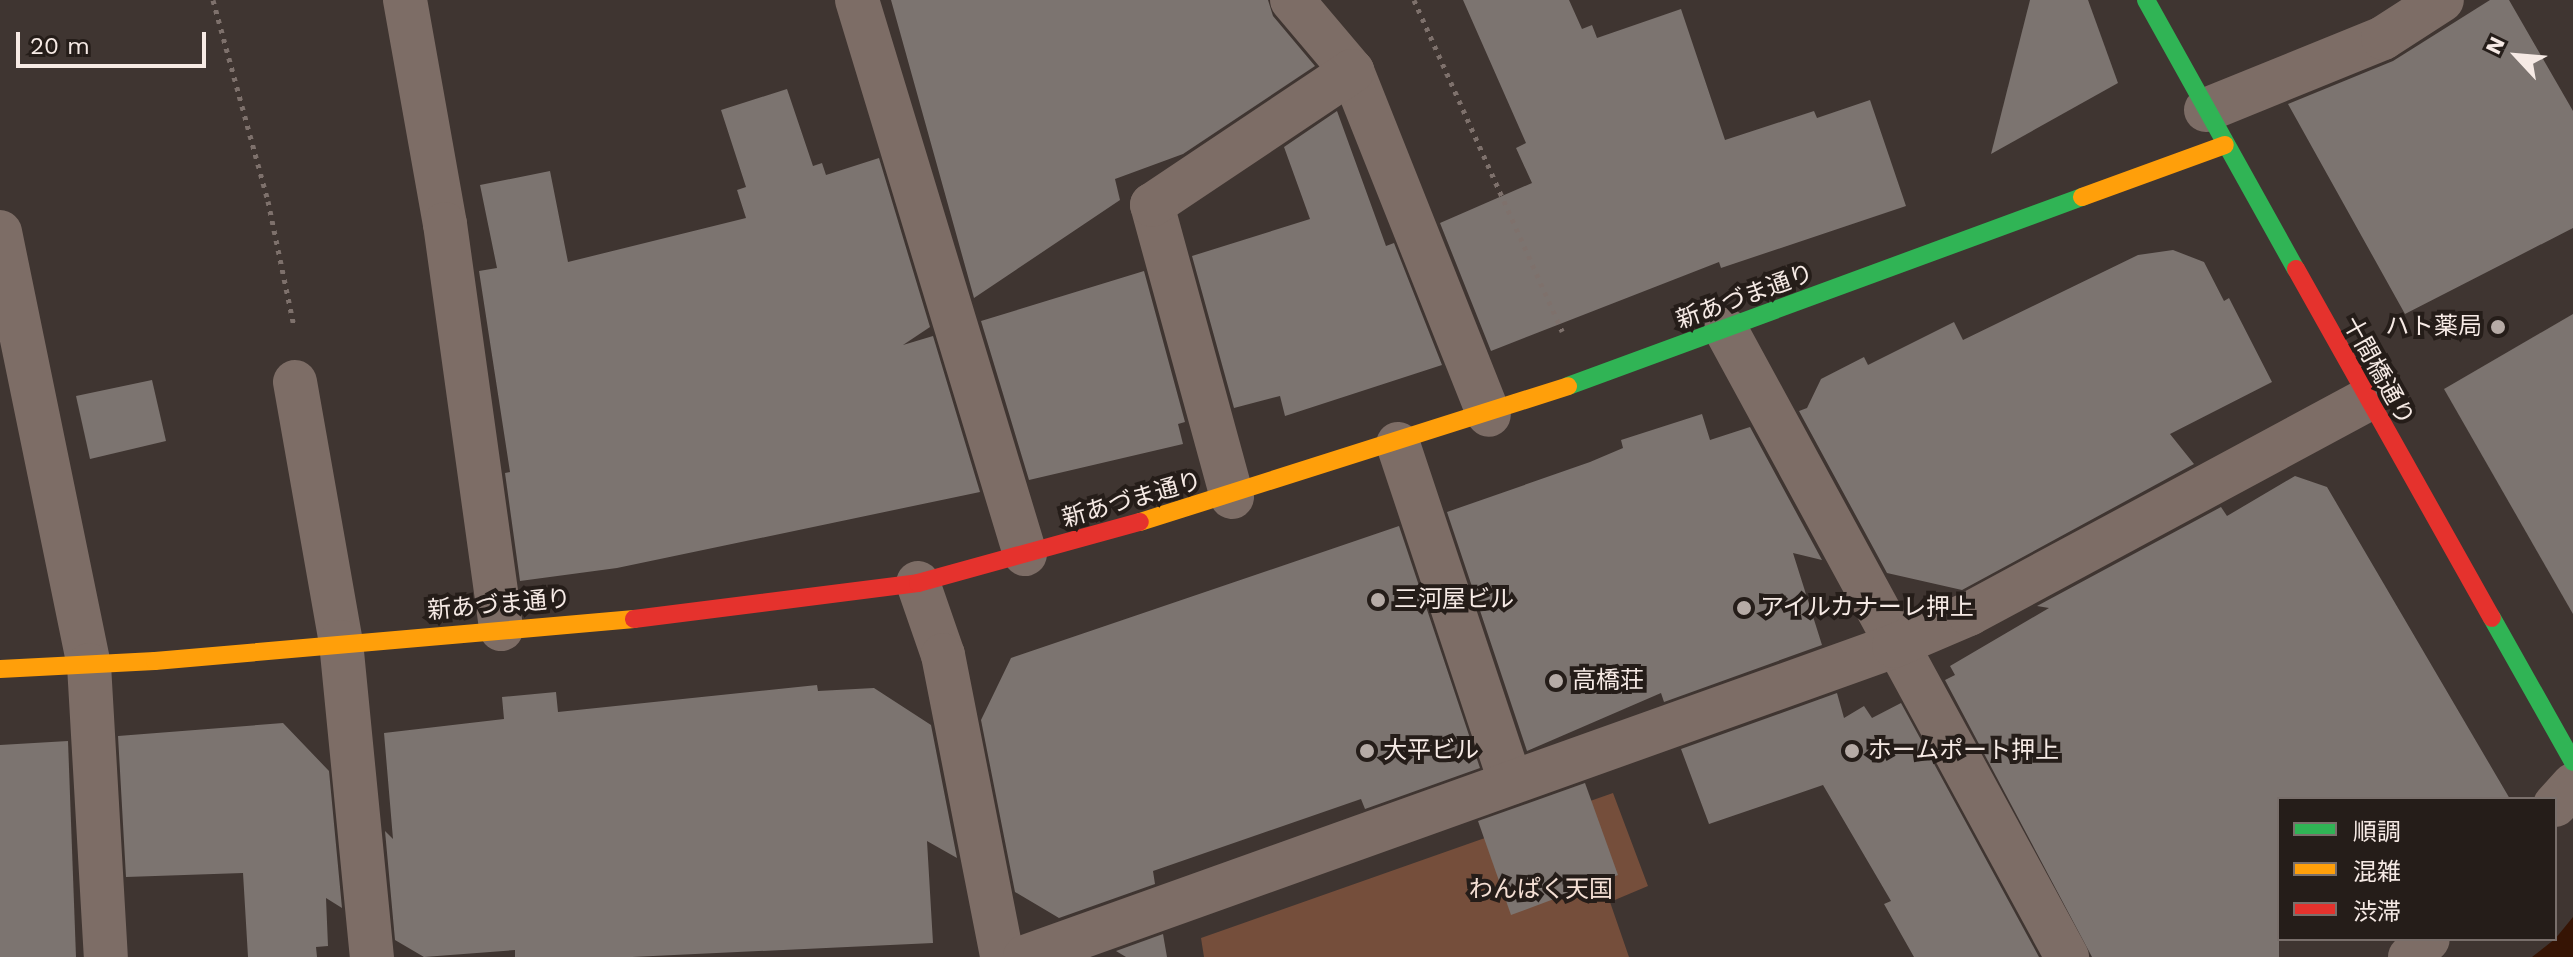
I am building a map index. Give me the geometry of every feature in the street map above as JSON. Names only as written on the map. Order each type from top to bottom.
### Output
[{"type":"street","points":[[405,0],[445,224],[501,629]]},
{"type":"street","points":[[857,0],[1025,554]]},
{"type":"street","points":[[1292,0],[1352,71],[1489,415]]},
{"type":"street","name":"十間橋通り","points":[[2146,0],[2366,400],[2573,762]]},
{"type":"street","points":[[2216,127],[2383,38],[2442,0]]},
{"type":"street","points":[[1232,497],[1152,205],[1352,71]]},
{"type":"street","name":"新あづま通り","points":[[0,669],[89,665],[723,611],[918,583],[1232,497],[1489,415],[1726,330],[2216,127]]},
{"type":"street","points":[[0,232],[89,665],[106,957]]},
{"type":"street","points":[[1726,330],[1894,646],[2067,957]]},
{"type":"street","points":[[295,382],[341,642],[372,957]]},
{"type":"street","points":[[1025,957],[1894,646],[1969,614],[2366,400]]},
{"type":"street","points":[[1398,444],[1511,783]]},
{"type":"street","points":[[918,583],[943,655],[1002,957]]},
{"type":"street","points":[[2557,803],[2573,785]]},
{"type":"street","points":[[2410,957],[2426,941]]},
{"type":"path","points":[[213,0],[268,201],[305,380],[295,382]]},
{"type":"path","points":[[1414,0],[1584,381]]},
{"type":"green space","name":"わんぱく天国","points":[[1613,793],[1648,886],[1610,902],[1629,957],[1204,957],[1201,938]]},
{"type":"shaded area","points":[[2573,917],[2573,957],[2532,957],[2552,941],[2557,941],[2557,937]]},
{"type":"building","points":[[891,0],[1268,0],[1273,16],[1315,66],[1183,154],[1115,179],[1120,200],[974,298]]},
{"type":"building","points":[[1463,0],[1569,0],[1582,29],[1592,25],[1597,38],[1681,9],[1725,140],[1814,111],[1817,118],[1870,100],[1906,206],[1721,268],[1719,262],[1491,351],[1440,223],[1532,183],[1516,148],[1526,143]]},
{"type":"building","points":[[2030,0],[2088,0],[2118,83],[1991,154]]},
{"type":"building","points":[[2490,0],[2509,0],[2573,111],[2573,228],[2405,314],[2288,104],[2393,61]]},
{"type":"building","points":[[787,89],[813,166],[822,163],[826,175],[879,158],[930,327],[903,345],[933,336],[980,492],[617,568],[520,581],[505,473],[510,472],[479,271],[497,268],[480,185],[550,171],[568,262],[746,218],[737,190],[746,187],[721,110]]},
{"type":"building","points":[[1337,111],[1386,246],[1394,243],[1442,365],[1285,416],[1280,396],[1234,408],[1192,256],[1310,219],[1284,147]]},
{"type":"building","points":[[2173,250],[2204,262],[2224,301],[2229,298],[2272,382],[2170,434],[2194,464],[1962,590],[1887,573],[1799,411],[1807,408],[1821,379],[1864,357],[1868,365],[1954,322],[1963,340],[2138,255]]},
{"type":"building","points":[[1144,271],[1185,422],[1178,424],[1183,444],[1029,480],[981,321]]},
{"type":"building","points":[[2573,314],[2573,614],[2444,389]]},
{"type":"building","points":[[152,380],[166,441],[90,459],[76,396]]},
{"type":"building","points":[[1702,414],[1710,440],[1750,427],[1822,560],[1793,553],[1822,645],[1664,702],[1661,693],[1527,751],[1447,512],[1590,462],[1623,448],[1621,440]]},
{"type":"building","points":[[2295,476],[2327,487],[2509,797],[2277,797],[2279,957],[2092,957],[1945,680],[1955,675],[1950,666],[2049,608],[2037,606],[2221,507],[2227,516]]},
{"type":"building","points":[[1399,526],[1480,768],[1365,809],[1361,799],[1153,871],[1155,884],[1059,918],[1015,892],[981,720],[1011,658]]},
{"type":"building","points":[[817,685],[818,691],[874,688],[931,725],[957,858],[927,841],[933,943],[632,957],[515,957],[515,950],[424,957],[395,940],[385,831],[393,839],[384,733],[504,719],[502,697],[556,692],[558,712]]},
{"type":"building","points":[[1837,693],[1844,718],[1864,706],[1872,718],[1901,703],[2039,957],[1914,957],[1884,904],[1891,901],[1823,785],[1709,824],[1681,749]]},
{"type":"building","points":[[283,723],[329,771],[342,908],[326,898],[328,946],[316,947],[317,957],[248,957],[243,873],[126,877],[118,736]]},
{"type":"building","points":[[68,741],[76,957],[0,957],[0,745]]},
{"type":"building","points":[[1585,783],[1618,875],[1511,915],[1478,821]]},
{"type":"building","points":[[1163,934],[1167,957],[1126,957],[1116,951]]},
{"type":"traffic: fast","points":[[2146,0],[2296,269]]},
{"type":"traffic: fast","points":[[1568,386],[2082,197]]},
{"type":"traffic: fast","points":[[2492,618],[2573,762]]},
{"type":"traffic: slow","points":[[2082,197],[2225,145]]},
{"type":"traffic: slow","points":[[1140,522],[1568,386]]},
{"type":"traffic: slow","points":[[0,669],[155,661],[634,619]]},
{"type":"traffic: jam","points":[[2296,269],[2492,618]]},
{"type":"traffic: jam","points":[[634,619],[918,583],[1140,522]]},
{"type":"place","name":"ハト薬局","points":[[2498,327]]},
{"type":"place","name":"三河屋ビル","points":[[1378,600]]},
{"type":"place","name":"アイルカナーレ押上","points":[[1744,608]]},
{"type":"place","name":"高橋荘","points":[[1556,681]]},
{"type":"place","name":"大平ビル","points":[[1367,751]]},
{"type":"place","name":"ホームポート押上","points":[[1852,751]]}]
